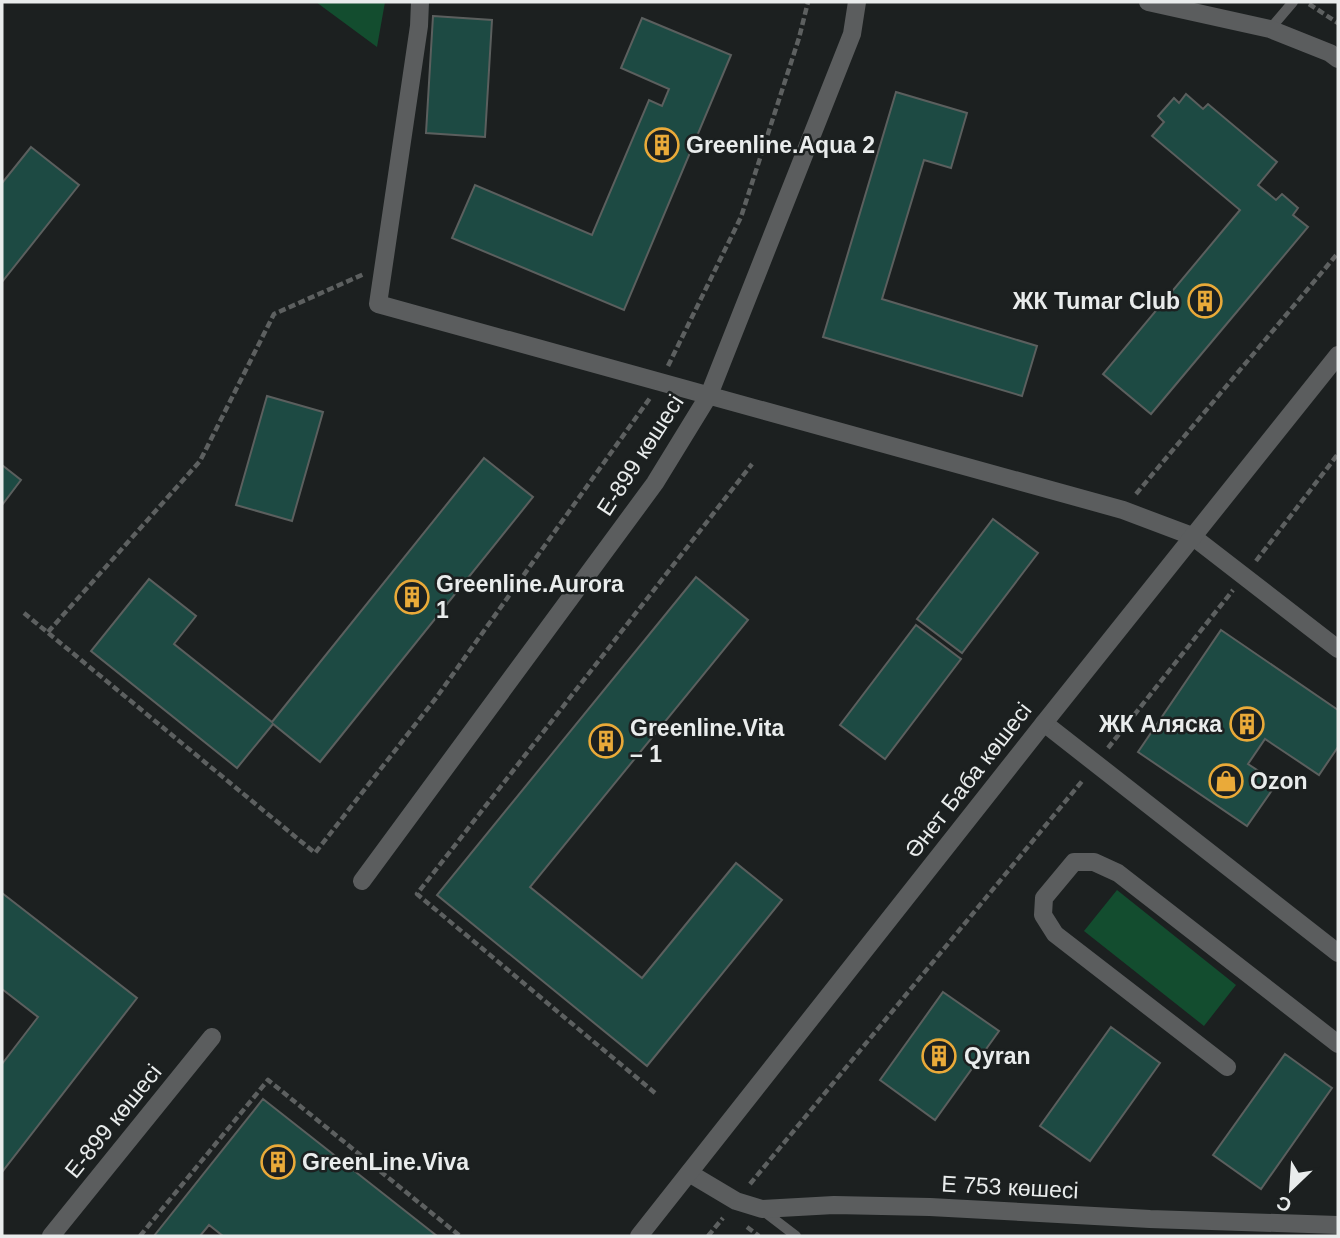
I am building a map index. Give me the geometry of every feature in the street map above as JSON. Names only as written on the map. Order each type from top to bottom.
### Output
[{"type":"street","points":[[420,2],[419,26],[378,304],[1123,510],[1192,536],[1338,649]]},
{"type":"street","name":"Е-899 көшесі","points":[[362,881],[655,483],[709,395],[852,34],[857,2]]},
{"type":"street","points":[[1148,2],[1270,29],[1330,52],[1338,59]]},
{"type":"street","name":"Әнет Баба көшесі","points":[[639,1236],[1338,355]]},
{"type":"street","points":[[1044,723],[1338,953]]},
{"type":"street","points":[[1227,1067],[1055,934],[1043,915],[1044,898],[1074,862],[1094,862],[1118,873],[1338,1044]]},
{"type":"street","name":"Е-899 көшесі","points":[[51,1236],[212,1037]]},
{"type":"street","name":"Е 753 көшесі","points":[[689,1173],[736,1201],[762,1209],[834,1205],[930,1207],[1338,1226]]},
{"type":"street","points":[[1330,1236],[1338,1226]]},
{"type":"lane","points":[[1270,29],[1293,2]]},
{"type":"lane","points":[[762,1209],[796,1236]]},
{"type":"path","points":[[24,613],[315,853],[436,698],[651,397],[741,217],[799,38],[808,2]]},
{"type":"path","points":[[1305,2],[1338,23]]},
{"type":"path","points":[[1123,510],[1338,253]]},
{"type":"path","points":[[48,632],[200,461],[274,314],[367,273]]},
{"type":"path","points":[[736,1201],[1096,764],[1338,454]]},
{"type":"path","points":[[655,1093],[416,894],[752,464]]},
{"type":"path","points":[[140,1236],[268,1080],[460,1236]]},
{"type":"green space","points":[[316,2],[385,2],[377,47]]},
{"type":"green space","points":[[1117,890],[1236,985],[1204,1026],[1084,931]]},
{"type":"building","points":[[433,16],[492,20],[485,137],[426,133]]},
{"type":"building","name":"Greenline.Aqua 2","points":[[642,18],[731,55],[624,310],[452,238],[475,185],[592,235],[649,100],[662,106],[669,89],[621,68]]},
{"type":"building","points":[[896,92],[967,113],[951,168],[924,160],[882,299],[1037,346],[1022,396],[823,337]]},
{"type":"building","name":"ЖК Tumar Club","points":[[1186,94],[1203,109],[1208,104],[1277,162],[1258,185],[1276,200],[1282,194],[1298,208],[1293,215],[1308,227],[1151,414],[1103,374],[1240,210],[1152,136],[1164,122],[1158,116],[1174,98],[1179,103]]},
{"type":"building","points":[[31,147],[79,185],[2,282],[2,183]]},
{"type":"building","points":[[267,396],[323,412],[292,521],[236,505]]},
{"type":"building","name":"Greenline.Aurora 1","points":[[484,458],[533,497],[320,762],[273,724],[237,768],[91,651],[149,579],[196,616],[174,644],[272,722]]},
{"type":"building","points":[[2,465],[21,480],[2,505]]},
{"type":"building","points":[[993,519],[1038,553],[962,653],[917,619]]},
{"type":"building","name":"Greenline.Vita – 1","points":[[696,577],[748,620],[530,887],[642,978],[736,863],[782,900],[647,1066],[437,895]]},
{"type":"building","name":"Greenline.Vita – 1","points":[[916,625],[961,659],[885,759],[840,725]]},
{"type":"building","name":"ЖК Аляска","points":[[1221,630],[1338,710],[1338,747],[1319,775],[1265,739],[1248,764],[1277,783],[1247,826],[1138,752]]},
{"type":"building","points":[[2,893],[137,998],[2,1172],[2,1064],[38,1017],[2,989]]},
{"type":"building","name":"Qyran","points":[[943,992],[999,1031],[935,1120],[880,1080]]},
{"type":"building","name":"Qyran","points":[[1111,1027],[1160,1063],[1090,1161],[1040,1126]]},
{"type":"building","points":[[1285,1054],[1332,1088],[1261,1189],[1213,1155]]},
{"type":"building","name":"GreenLine.Viva","points":[[263,1099],[437,1236],[223,1236],[209,1225],[200,1236],[154,1236]]},
{"type":"place","name":"Greenline.Aqua 2","points":[[662,145]]},
{"type":"place","name":"ЖК Tumar Club","points":[[1205,301]]},
{"type":"place","name":"Greenline.Aurora 1","points":[[412,597]]},
{"type":"place","name":"ЖК Аляска","points":[[1247,724]]},
{"type":"place","name":"Greenline.Vita – 1","points":[[606,741]]},
{"type":"place","name":"Ozon","points":[[1226,781]]},
{"type":"place","name":"Qyran","points":[[939,1056]]},
{"type":"place","name":"GreenLine.Viva","points":[[278,1162]]}]
